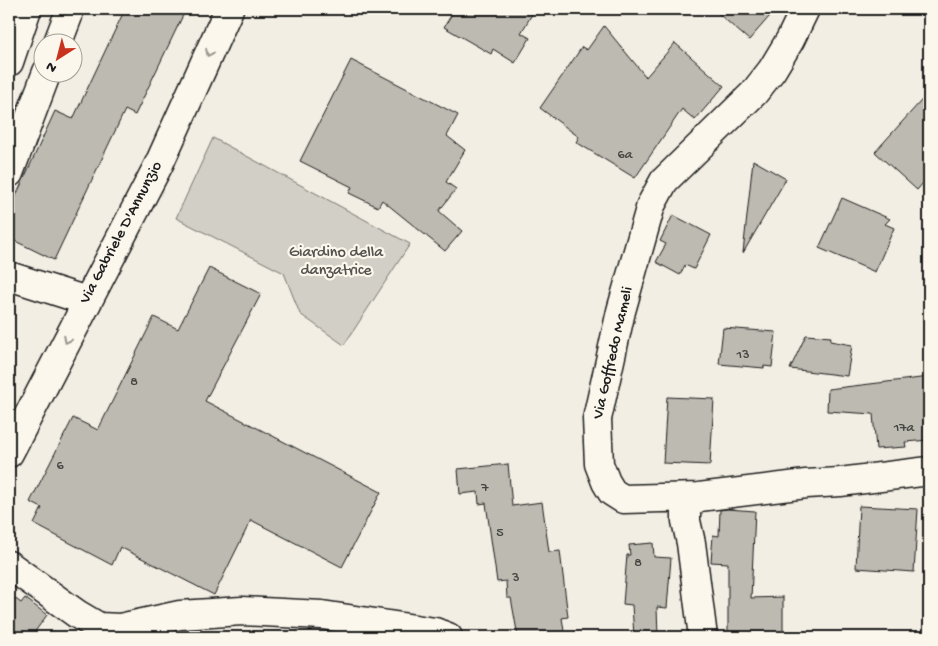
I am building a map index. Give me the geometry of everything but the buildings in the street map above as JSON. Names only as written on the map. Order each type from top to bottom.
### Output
[{"type":"street","points":[[9,62],[27,9]]},
{"type":"street","points":[[62,32],[68,16],[68,9]]},
{"type":"street","name":"Via Gabriele D'Annunzio","points":[[9,454],[158,164],[229,9]]},
{"type":"street","name":"Via Goffredo Mameli","points":[[805,9],[790,40],[772,70],[754,93],[664,181],[651,205],[621,311],[597,418],[599,464],[612,492],[623,499],[699,497],[929,471]]},
{"type":"street","points":[[9,173],[43,82]]},
{"type":"street","points":[[9,276],[87,300]]},
{"type":"street","points":[[699,497],[689,504],[686,510],[686,521],[691,544],[703,637]]},
{"type":"street","points":[[9,565],[77,614],[99,627],[120,628],[180,615],[242,611],[322,615],[435,632],[448,637]]},
{"type":"green space","name":"Giardino della danzatrice","points":[[213,138],[410,244],[344,345],[300,314],[284,273],[176,218]]}]
